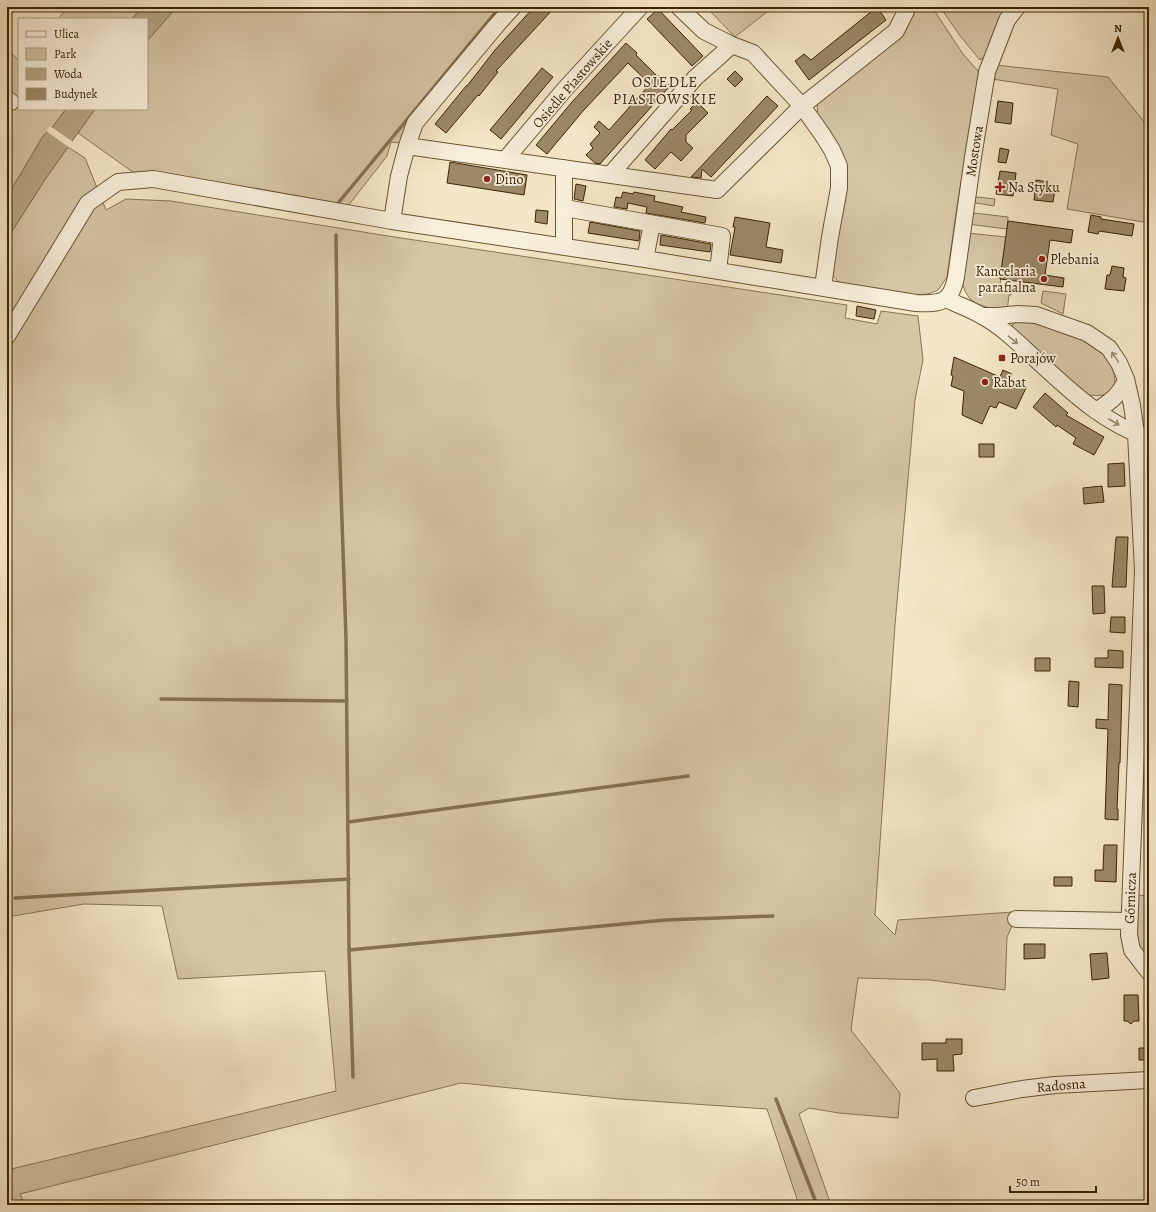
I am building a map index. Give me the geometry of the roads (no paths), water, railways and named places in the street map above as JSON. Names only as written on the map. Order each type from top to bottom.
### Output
[{"type":"street","points":[[392,221],[398,176],[415,123],[513,7]]},
{"type":"street","name":"Osiedle Piastowskie","points":[[505,160],[564,90],[640,7]]},
{"type":"street","points":[[679,7],[704,31],[732,45],[753,53],[802,106],[832,150],[839,166],[839,188],[823,287]]},
{"type":"street","points":[[407,146],[718,190],[802,106],[896,32],[908,7]]},
{"type":"street","name":"Mostowa","points":[[946,299],[952,294],[956,277],[973,156],[988,72],[1007,20],[1017,7]]},
{"type":"street","points":[[610,175],[695,78],[732,45]]},
{"type":"street","points":[[564,168],[564,247]]},
{"type":"street","points":[[7,336],[88,203],[118,182],[153,179],[392,221],[916,302],[931,304],[946,299],[982,316],[1013,339],[1096,411],[1142,436]]},
{"type":"street","points":[[565,208],[722,236],[718,271]]},
{"type":"street","points":[[645,259],[652,224]]},
{"type":"street","name":"Górnicza","points":[[982,316],[1018,314],[1036,315],[1087,333],[1109,348],[1119,363],[1126,379],[1132,405],[1142,436],[1143,570],[1138,669],[1143,742],[1129,936],[1132,950],[1149,972]]},
{"type":"street","points":[[1096,411],[1118,395],[1126,379]]},
{"type":"street","points":[[1016,919],[1129,921]]},
{"type":"street","name":"Radosna","points":[[974,1098],[1022,1089],[1055,1085],[1149,1080]]},
{"type":"water","points":[[142,7],[177,7],[148,40],[148,18],[133,18]]},
{"type":"water","points":[[65,110],[94,110],[46,178],[7,239],[7,197],[43,136],[51,129]]},
{"type":"waterway","points":[[339,202],[500,7]]},
{"type":"waterway","points":[[336,235],[338,404],[346,638],[349,950],[353,1077]]},
{"type":"waterway","points":[[161,699],[347,701]]},
{"type":"waterway","points":[[348,822],[688,776]]},
{"type":"waterway","points":[[15,898],[349,879]]},
{"type":"waterway","points":[[349,950],[665,920],[773,916]]},
{"type":"waterway","points":[[776,1099],[817,1205]]},
{"type":"place","name":"Dino","points":[[487,179]]},
{"type":"place","name":"Na Styku","points":[[1000,187]]},
{"type":"place","name":"Plebania","points":[[1042,259]]},
{"type":"place","name":"Kancelaria parafialna","points":[[1044,279]]},
{"type":"place","name":"Porajów","points":[[1002,358]]},
{"type":"place","name":"Rabat","points":[[985,382]]},
{"type":"district","name":"OSIEDLE PIASTOWSKIE","points":[[665,90]]}]
